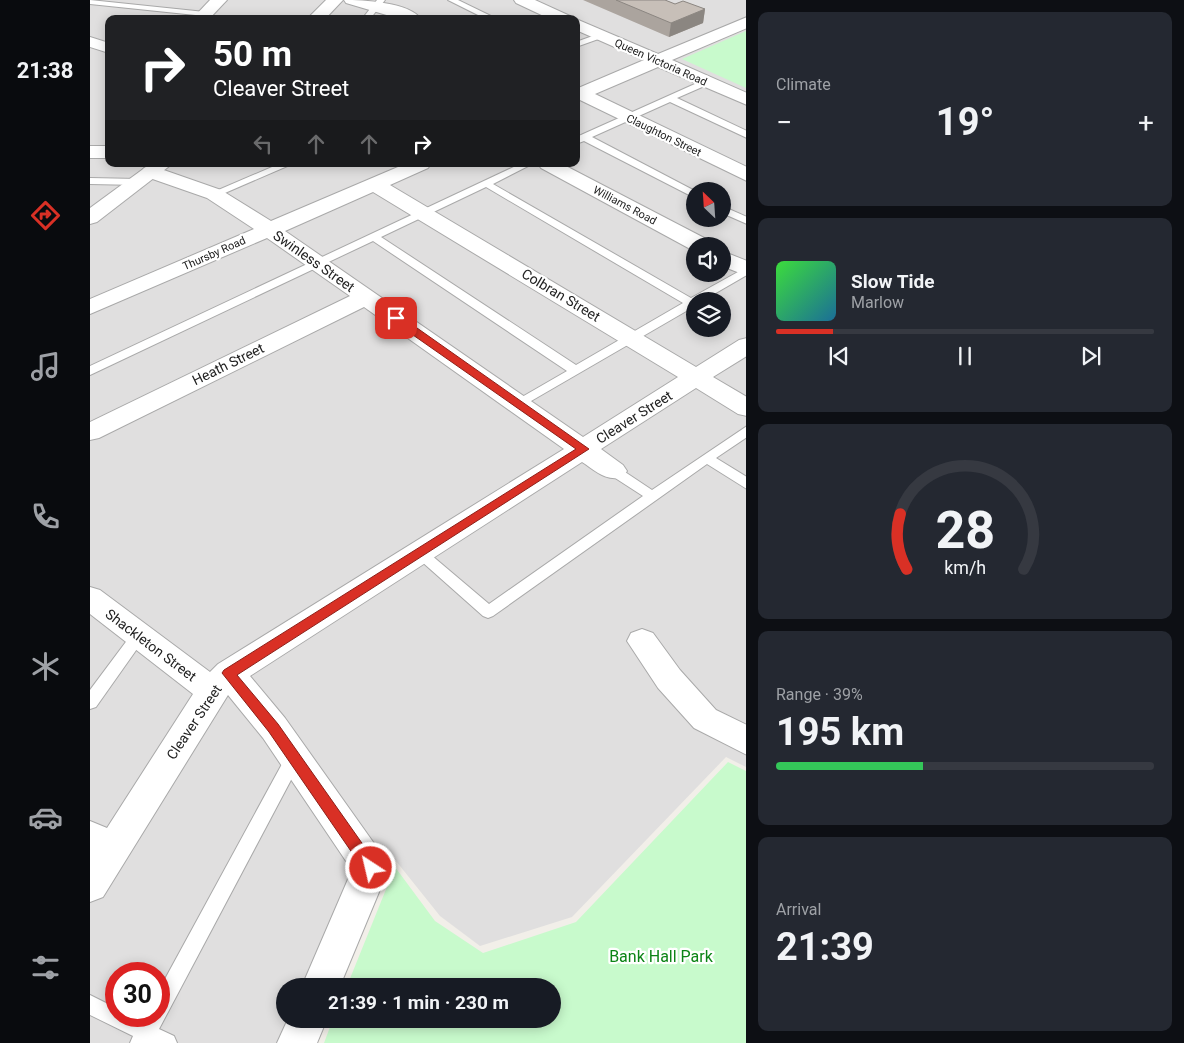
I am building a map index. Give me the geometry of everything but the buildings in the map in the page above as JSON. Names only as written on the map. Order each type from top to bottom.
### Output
[{"type":"street","points":[[204,15],[219,0]]},
{"type":"street","points":[[319,15],[335,0]]},
{"type":"street","points":[[352,0],[374,8],[405,15]]},
{"type":"street","points":[[522,0],[555,15]]},
{"type":"street","points":[[580,95],[746,22]]},
{"type":"street","name":"Queen Victoria Road","points":[[580,26],[746,100]]},
{"type":"street","points":[[90,42],[105,47]]},
{"type":"street","name":"Claughton Street","points":[[580,95],[746,175]]},
{"type":"street","points":[[90,152],[105,152]]},
{"type":"street","name":"Thursby Road","points":[[90,307],[414,167]]},
{"type":"street","name":"Williams Road","points":[[554,167],[686,237]]},
{"type":"street","points":[[93,213],[151,173]]},
{"type":"street","name":"Swinless Street","points":[[151,173],[214,194],[366,297],[614,470]]},
{"type":"street","name":"Colbran Street","points":[[374,184],[746,408]]},
{"type":"street","points":[[731,262],[746,270]]},
{"type":"street","name":"Heath Street","points":[[90,432],[366,297]]},
{"type":"street","name":"Cleaver Street","points":[[90,885],[102,842],[221,682],[419,553],[746,345]]},
{"type":"street","name":"Shackleton Street","points":[[90,598],[139,635],[221,682],[274,728],[371,868],[324,978]]},
{"type":"street","points":[[642,641],[669,679],[705,719],[746,741]]},
{"type":"street","points":[[298,1043],[304,1028]]},
{"type":"lane","points":[[452,0],[484,15]]},
{"type":"lane","points":[[90,2],[195,15]]},
{"type":"lane","points":[[580,43],[601,35]]},
{"type":"lane","points":[[580,139],[706,82]]},
{"type":"lane","points":[[669,98],[746,135]]},
{"type":"lane","points":[[580,139],[686,190]]},
{"type":"lane","points":[[214,194],[280,167]]},
{"type":"lane","points":[[90,371],[422,212],[521,167]]},
{"type":"lane","points":[[90,180],[151,173]]},
{"type":"lane","points":[[486,183],[686,300]]},
{"type":"lane","points":[[731,214],[746,221]]},
{"type":"lane","points":[[372,236],[576,371]]},
{"type":"lane","points":[[710,292],[746,270]]},
{"type":"lane","points":[[519,404],[686,306]]},
{"type":"lane","points":[[419,553],[488,612],[746,430]]},
{"type":"lane","points":[[707,458],[746,484]]},
{"type":"lane","points":[[614,470],[652,496]]},
{"type":"lane","points":[[90,702],[139,635]]},
{"type":"lane","points":[[170,989],[294,758]]},
{"type":"lane","points":[[90,1005],[147,1030],[167,1043]]},
{"type":"shaded area","points":[[90,0],[746,0],[746,767],[726,757],[572,917],[480,946],[440,916],[392,856],[343,978],[276,978],[276,1028],[323,1028],[317,1043],[90,1043]]},
{"type":"green space","points":[[746,31],[746,88],[682,59]]},
{"type":"green space","name":"Bank Hall Park","points":[[728,762],[746,771],[746,1043],[324,1043],[330,1028],[561,1028],[561,978],[350,978],[395,867],[435,921],[483,953],[576,922]]},
{"type":"route","points":[[371,868],[274,728],[229,673],[583,449],[396,318]]}]
